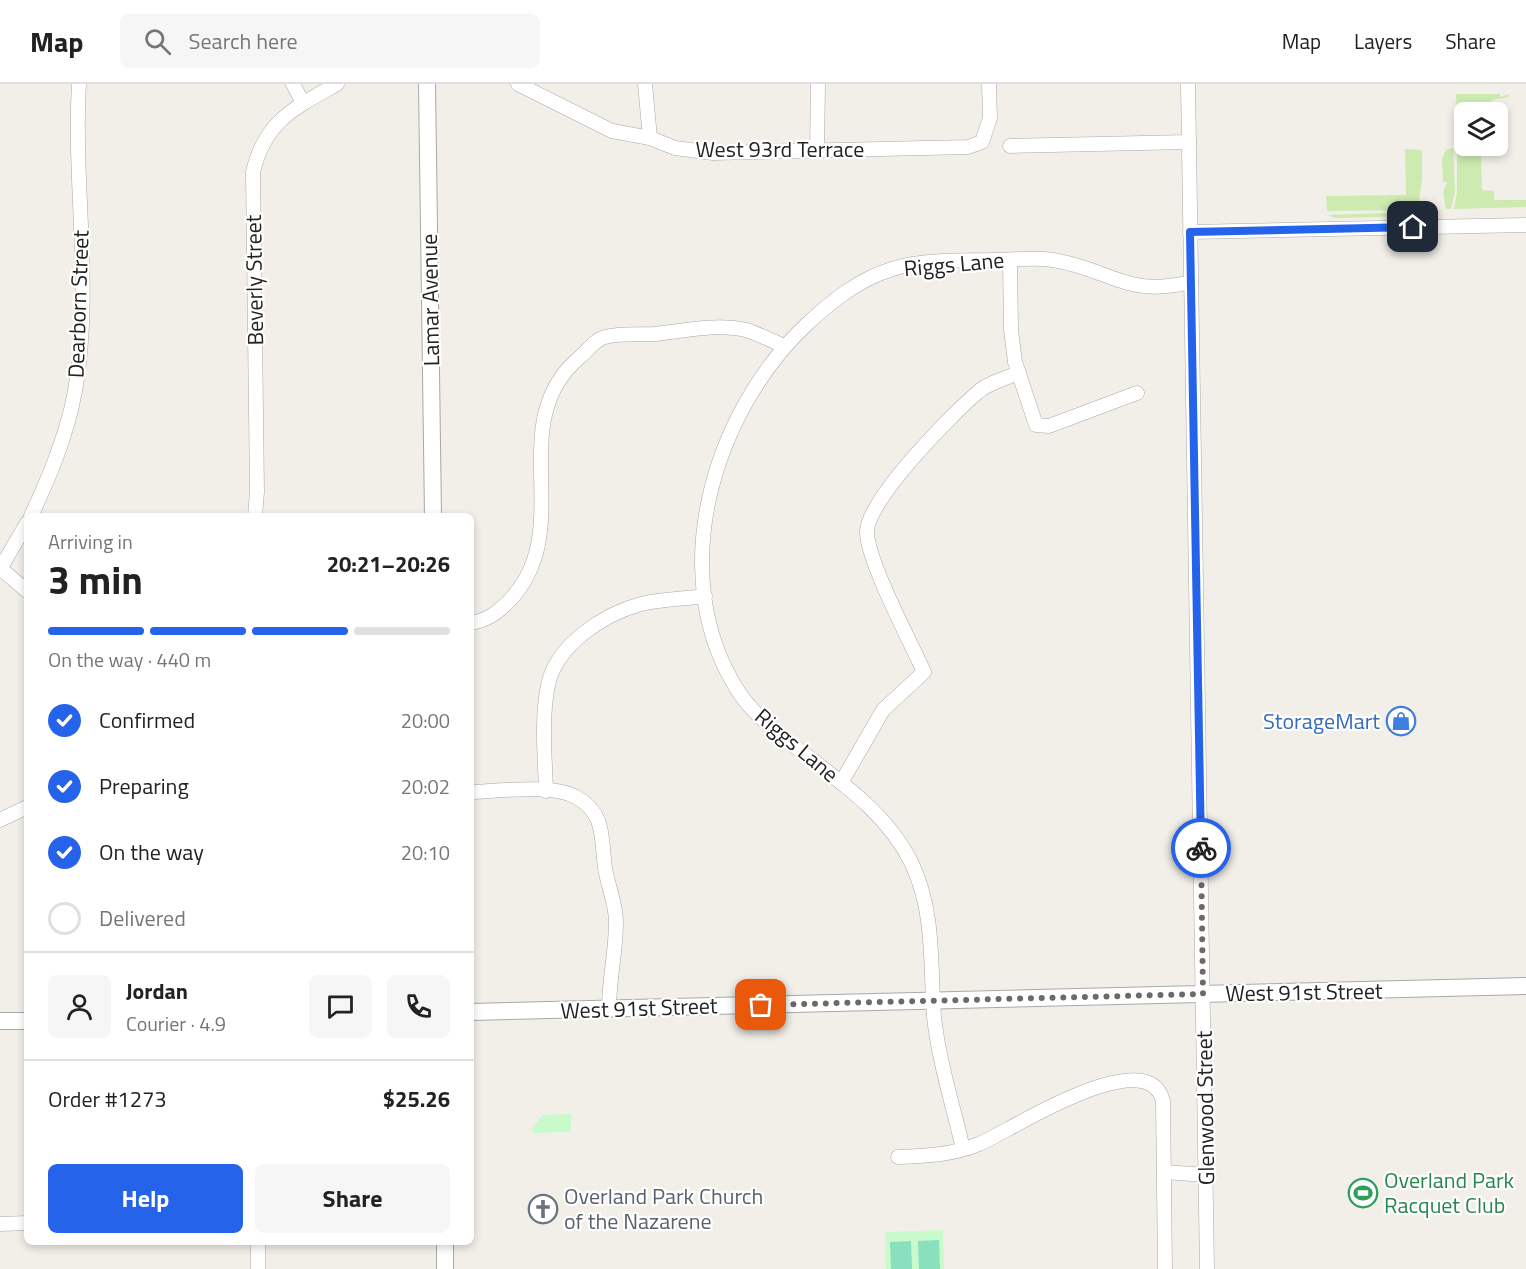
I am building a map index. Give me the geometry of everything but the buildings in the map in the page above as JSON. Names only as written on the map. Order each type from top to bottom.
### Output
[{"type":"street","name":"Dearborn Street","points":[[31,513],[53,466],[66,430],[81,348],[79,84]]},
{"type":"street","points":[[293,84],[303,103]]},
{"type":"street","name":"Beverly Street","points":[[255,513],[257,492],[254,172],[257,155],[274,126],[284,115],[337,84]]},
{"type":"street","name":"Lamar Avenue","points":[[427,84],[433,513]]},
{"type":"street","name":"West 93rd Terrace","points":[[518,84],[603,127],[650,138],[675,148],[713,153],[968,147],[982,142],[990,118],[989,84]]},
{"type":"street","points":[[645,84],[650,138]]},
{"type":"street","points":[[817,150],[818,84]]},
{"type":"street","name":"Glenwood Street","points":[[1188,84],[1207,1269]]},
{"type":"street","points":[[1010,146],[1189,142]]},
{"type":"street","points":[[1190,232],[1526,225]]},
{"type":"street","points":[[1010,260],[1011,330],[1018,373],[1036,425],[1049,426],[1137,393]]},
{"type":"street","name":"Riggs Lane","points":[[963,1149],[942,1064],[934,1000],[930,919],[922,887],[911,861],[897,837],[875,812],[765,722],[743,698],[727,674],[717,650],[705,596],[703,546],[707,509],[717,468],[743,405],[784,346],[836,298],[878,274],[927,262],[1010,260],[1063,262],[1137,286],[1165,288],[1191,282]]},
{"type":"street","points":[[474,622],[486,621],[500,610],[523,586],[537,558],[542,526],[539,445],[552,390],[575,361],[603,337],[706,329],[745,330],[784,346]]},
{"type":"street","points":[[841,783],[883,710],[924,672],[874,559],[867,533],[871,512],[890,484],[979,391],[1018,373]]},
{"type":"street","points":[[24,528],[0,568],[24,588]]},
{"type":"street","points":[[546,791],[548,687],[553,669],[564,653],[604,620],[632,608],[652,602],[705,596]]},
{"type":"street","points":[[474,792],[546,791],[576,797],[593,810],[603,830],[605,868],[616,921],[609,1009]]},
{"type":"street","points":[[0,820],[24,808]]},
{"type":"street","name":"West 91st Street","points":[[474,1012],[1526,986]]},
{"type":"street","points":[[0,1021],[24,1021]]},
{"type":"street","points":[[897,1157],[944,1155],[963,1149],[1094,1086],[1111,1082],[1142,1082],[1157,1089],[1163,1101],[1165,1269]]},
{"type":"street","points":[[1164,1173],[1206,1175]]},
{"type":"street","points":[[0,1224],[24,1223]]},
{"type":"street","points":[[258,1245],[258,1269]]},
{"type":"street","points":[[445,1245],[445,1269]]},
{"type":"green space","points":[[1456,94],[1500,94],[1500,97],[1509,94],[1509,97],[1492,100],[1492,102],[1456,102]]},
{"type":"green space","points":[[1453,148],[1455,192],[1451,209],[1446,209],[1443,192],[1447,182],[1443,182],[1442,159],[1446,150]]},
{"type":"green space","points":[[1405,149],[1422,150],[1422,178],[1418,210],[1327,211],[1326,196],[1406,195]]},
{"type":"green space","points":[[1457,156],[1481,156],[1482,190],[1494,191],[1494,200],[1526,200],[1526,207],[1454,209],[1457,192]]},
{"type":"green space","points":[[1423,213],[1415,216],[1334,218],[1328,215]]},
{"type":"green space","points":[[571,1114],[571,1132],[533,1133],[532,1128],[543,1115]]},
{"type":"green space","points":[[943,1230],[944,1269],[886,1269],[885,1232]]},
{"type":"green space","points":[[939,1240],[940,1269],[919,1269],[918,1241]]},
{"type":"green space","points":[[911,1241],[912,1269],[891,1269],[890,1242]]},
{"type":"way so far","points":[[761,1005],[1203,994],[1201,848]]},
{"type":"place","name":"StorageMart","points":[[1401,721]]},
{"type":"place","name":"Overland Park Racquet Club","points":[[1363,1193]]},
{"type":"place","name":"Overland Park Church of the Nazarene","points":[[543,1209]]},
{"type":"route","points":[[1201,848],[1190,232],[1413,227]]}]
